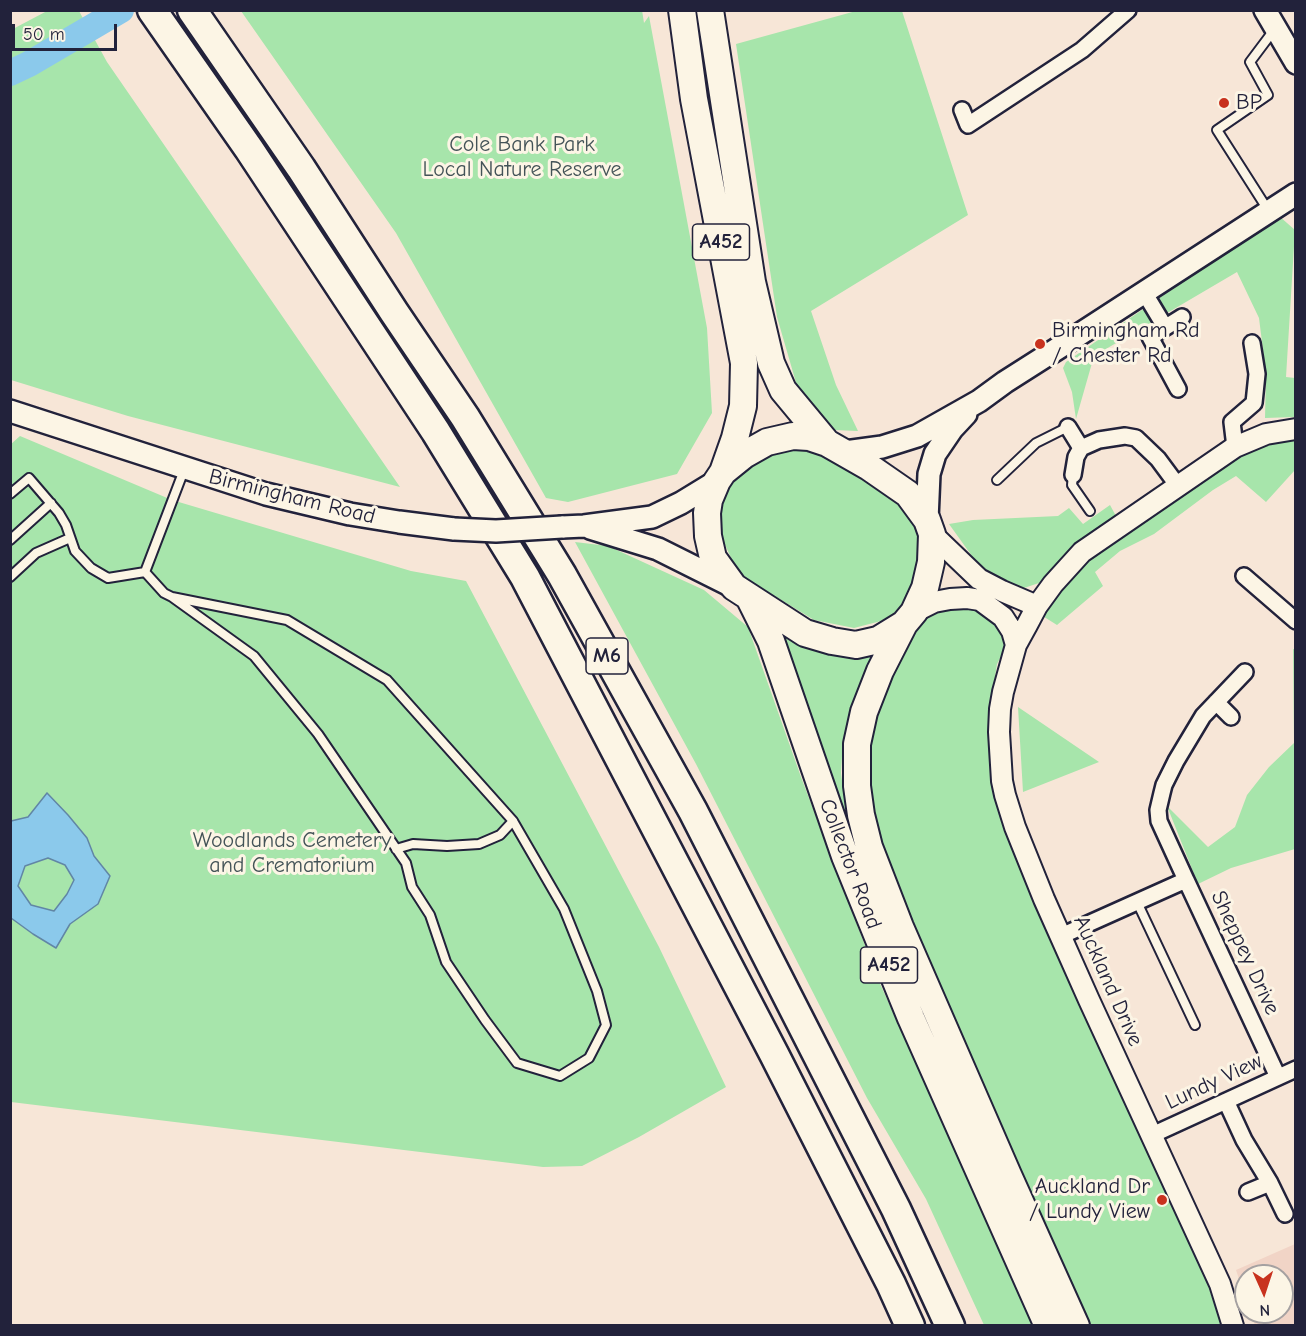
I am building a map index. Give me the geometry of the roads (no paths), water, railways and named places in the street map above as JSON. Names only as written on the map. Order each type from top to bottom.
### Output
[{"type":"highway","name":"M6","points":[[153,10],[249,149],[436,432],[525,577],[769,1044],[910,1326]]},
{"type":"highway","name":"A452","points":[[682,10],[694,99],[744,363],[743,406],[735,438],[709,500],[708,536],[713,558],[741,592],[805,633],[856,645],[878,640],[909,618],[925,588],[932,562],[929,527],[908,495],[836,447],[809,437],[793,436],[767,442],[744,455],[720,476]]},
{"type":"highway","name":"A452","points":[[710,10],[752,282],[771,363],[783,390],[836,447]]},
{"type":"highway","name":"M6","points":[[197,17],[301,168],[465,417],[562,574],[693,811],[896,1209],[950,1326]]},
{"type":"highway","name":"Collector Road","points":[[741,592],[771,641],[849,867],[911,1018],[1048,1326]]},
{"type":"highway","name":"Collector Road","points":[[909,618],[880,671],[864,712],[857,744],[857,786],[861,815],[869,847],[900,927],[1077,1326]]},
{"type":"main road","points":[[1270,19],[1295,62]]},
{"type":"main road","points":[[836,447],[882,447],[917,436],[979,401],[1029,366],[1295,195]]},
{"type":"main road","points":[[929,527],[929,474],[935,454],[952,429],[979,401]]},
{"type":"main road","name":"Birmingham Road","points":[[10,411],[266,494],[350,514],[454,529],[496,531],[584,526],[652,517],[681,503],[720,476]]},
{"type":"main road","name":"Birmingham Road","points":[[584,526],[658,549],[741,592]]},
{"type":"street","points":[[962,110],[968,125],[1082,50],[1128,10]]},
{"type":"street","points":[[1144,292],[1165,327]]},
{"type":"street","points":[[1178,389],[1150,337],[1182,317]]},
{"type":"street","points":[[1235,447],[1232,422],[1254,403],[1257,374],[1252,343]]},
{"type":"street","points":[[1068,428],[1081,448]]},
{"type":"street","name":"Auckland Drive","points":[[1233,1326],[1220,1284],[1060,936],[1015,827],[1002,782],[1000,709],[1002,692],[1016,645],[1037,606],[1082,552],[1235,447],[1266,434],[1296,429]]},
{"type":"street","points":[[1073,475],[1076,458],[1081,448],[1099,440],[1125,436],[1136,438],[1158,459],[1178,486]]},
{"type":"street","points":[[929,527],[979,579],[1037,606]]},
{"type":"street","points":[[1244,576],[1296,621]]},
{"type":"street","points":[[909,618],[934,602],[967,598],[980,600],[1003,617],[1012,631],[1016,645]]},
{"type":"street","name":"Sheppey Drive","points":[[1245,672],[1203,716],[1176,761],[1164,785],[1159,803],[1159,820],[1278,1077]]},
{"type":"street","points":[[1216,702],[1231,717]]},
{"type":"street","name":"Sheppey Drive","points":[[1060,936],[1185,880]]},
{"type":"street","name":"Lundy View","points":[[1152,1135],[1296,1069]]},
{"type":"street","points":[[1226,1101],[1244,1140],[1270,1183],[1285,1214]]},
{"type":"street","points":[[1248,1192],[1270,1183]]},
{"type":"lane","points":[[1268,212],[1217,130],[1268,95],[1250,62],[1270,19]]},
{"type":"lane","points":[[998,480],[1036,443],[1068,428]]},
{"type":"lane","points":[[146,572],[184,469]]},
{"type":"lane","points":[[1073,475],[1072,485],[1090,511]]},
{"type":"lane","points":[[10,494],[29,478],[59,513],[75,551],[91,568],[108,578],[146,572]]},
{"type":"lane","points":[[10,540],[51,503]]},
{"type":"lane","points":[[10,577],[36,553],[70,538]]},
{"type":"lane","points":[[146,572],[164,593],[254,656],[318,734],[406,863],[412,887],[430,915],[446,962],[517,1063],[560,1076],[589,1058],[606,1025],[597,991],[564,909],[513,821],[387,680],[287,620],[172,597]]},
{"type":"lane","points":[[396,849],[413,844],[447,846],[479,844],[500,835],[513,821]]},
{"type":"lane","points":[[1137,902],[1195,1025]]},
{"type":"water","points":[[47,793],[87,838],[94,856],[110,876],[98,904],[70,924],[56,948],[11,918],[11,821],[28,817]],"holes":[[[48,858],[65,865],[74,880],[54,911],[31,905],[18,886],[25,866]]]},
{"type":"waterway","points":[[10,73],[121,10]]},
{"type":"place","name":"BP","points":[[1224,103]]},
{"type":"place","name":"Birmingham Rd / Chester Rd","points":[[1040,344]]},
{"type":"place","name":"Auckland Dr / Lundy View","points":[[1162,1200]]},
{"type":"park label","name":"Cole Bank Park Local Nature Reserve","points":[[522,158]]},
{"type":"park label","name":"Woodlands Cemetery and Crematorium","points":[[292,854]]}]
